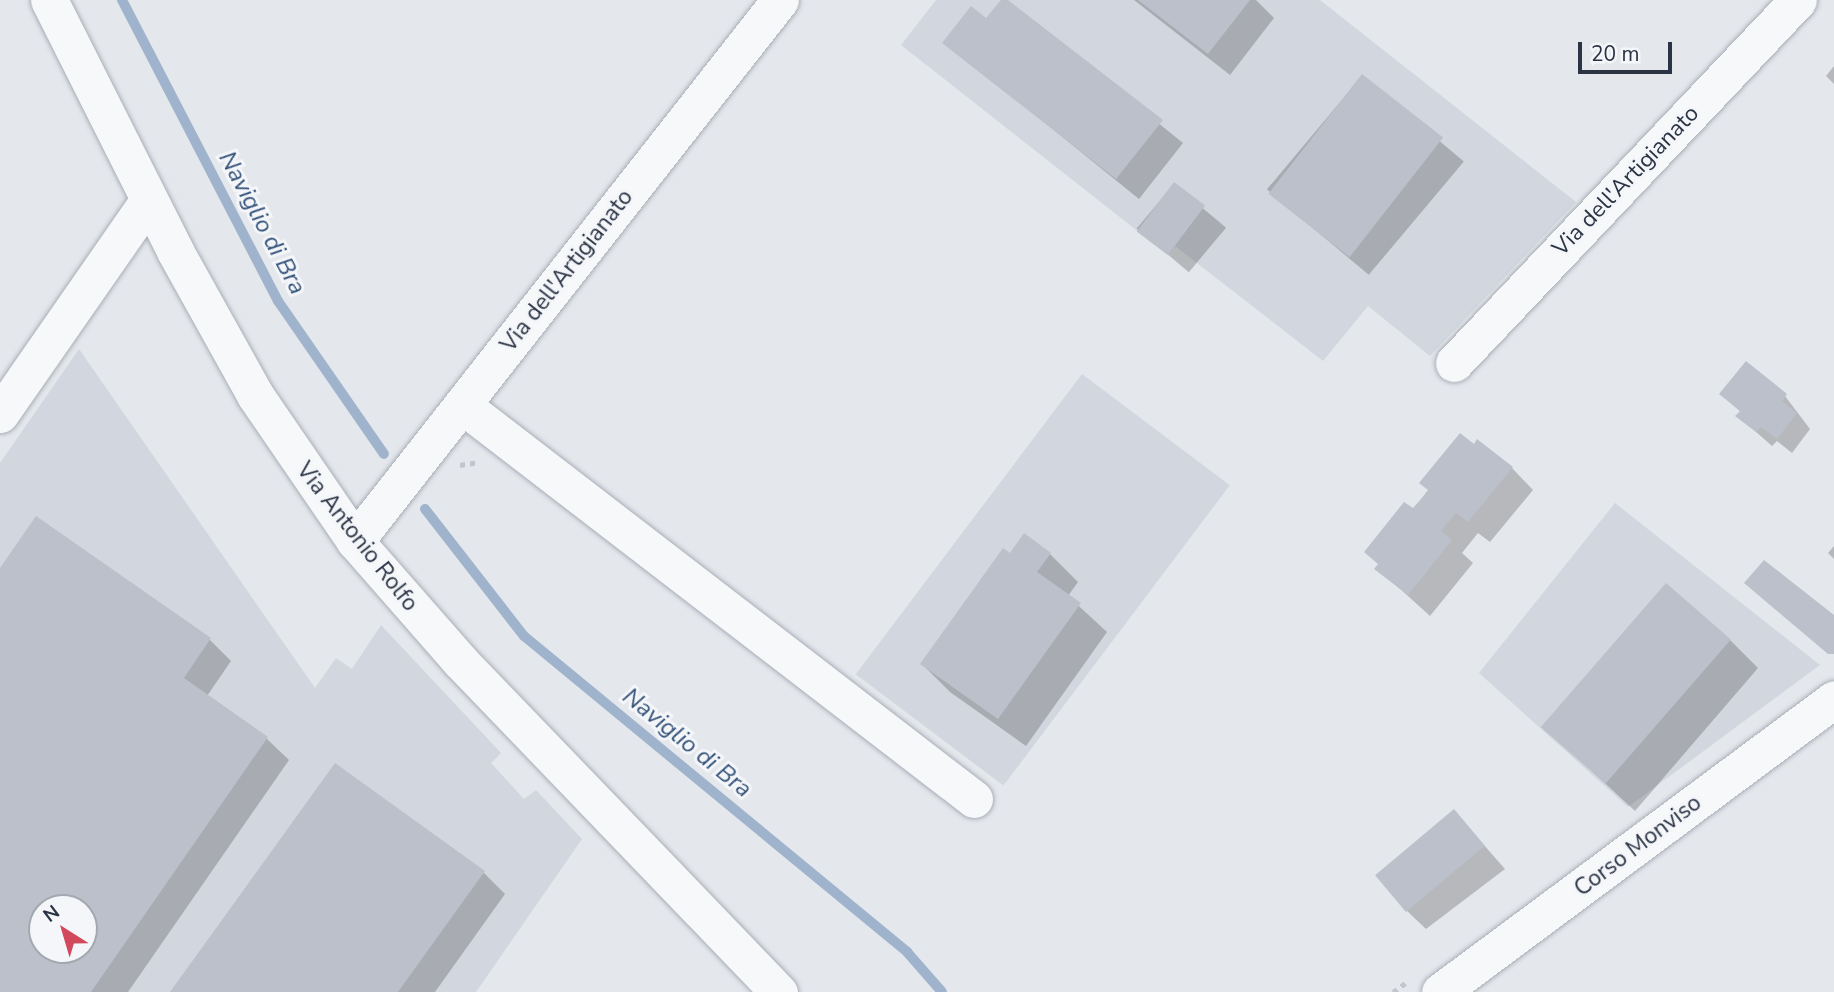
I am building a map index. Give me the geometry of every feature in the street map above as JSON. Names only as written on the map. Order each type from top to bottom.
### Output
[{"type":"street","name":"Via Antonio Rolfo","points":[[49,0],[149,200],[255,395],[355,541],[460,661],[779,992]]},
{"type":"street","name":"Via dell'Artigianato","points":[[355,541],[780,0]]},
{"type":"street","name":"Via dell'Artigianato","points":[[1454,363],[1798,0]]},
{"type":"street","points":[[0,414],[149,200]]},
{"type":"street","points":[[462,405],[974,799]]},
{"type":"street","name":"Corso Monviso","points":[[1440,992],[1834,699]]},
{"type":"path","points":[[455,466],[488,461]]},
{"type":"shaded area","points":[[936,0],[1320,0],[1576,202],[1430,356],[1368,306],[1323,361],[1175,246],[1168,255],[901,45]]},
{"type":"shaded area","points":[[79,349],[315,688],[336,658],[352,669],[381,625],[501,753],[491,763],[524,799],[536,790],[582,839],[476,992],[0,992],[0,463]]},
{"type":"shaded area","points":[[1082,374],[1230,485],[1003,786],[856,674]]},
{"type":"shaded area","points":[[1615,503],[1820,665],[1628,807],[1479,673]]},
{"type":"building","points":[[1001,0],[1008,0],[1163,120],[1116,179],[942,43],[971,6],[986,18]]},
{"type":"building","points":[[1138,0],[1250,0],[1208,54]]},
{"type":"building","points":[[1362,74],[1443,137],[1350,257],[1268,194]]},
{"type":"building","points":[[1174,182],[1205,205],[1168,255],[1137,232]]},
{"type":"building","points":[[1746,361],[1787,394],[1782,401],[1797,413],[1777,439],[1761,427],[1756,432],[1735,416],[1740,411],[1719,394]]},
{"type":"building","points":[[1460,433],[1474,444],[1477,439],[1513,467],[1468,522],[1456,513],[1441,531],[1452,540],[1408,595],[1374,569],[1378,564],[1364,552],[1404,502],[1413,508],[1421,499],[1428,490],[1419,483]]},
{"type":"building","points":[[36,516],[211,638],[184,678],[268,737],[91,992],[0,992],[0,568]]},
{"type":"building","points":[[1024,533],[1051,553],[1037,572],[1081,603],[998,719],[920,664],[1003,548],[1010,553]]},
{"type":"building","points":[[1764,560],[1834,615],[1834,654],[1828,654],[1744,583]]},
{"type":"building","points":[[1666,583],[1731,639],[1606,784],[1541,727]]},
{"type":"building","points":[[335,763],[485,871],[398,992],[170,992]]},
{"type":"building","points":[[1454,809],[1485,846],[1406,912],[1375,875]]},
{"type":"waterway","name":"Naviglio di Bra","points":[[122,0],[278,301],[384,454]]},
{"type":"waterway","name":"Naviglio di Bra","points":[[425,509],[524,636],[907,952],[942,992]]}]
